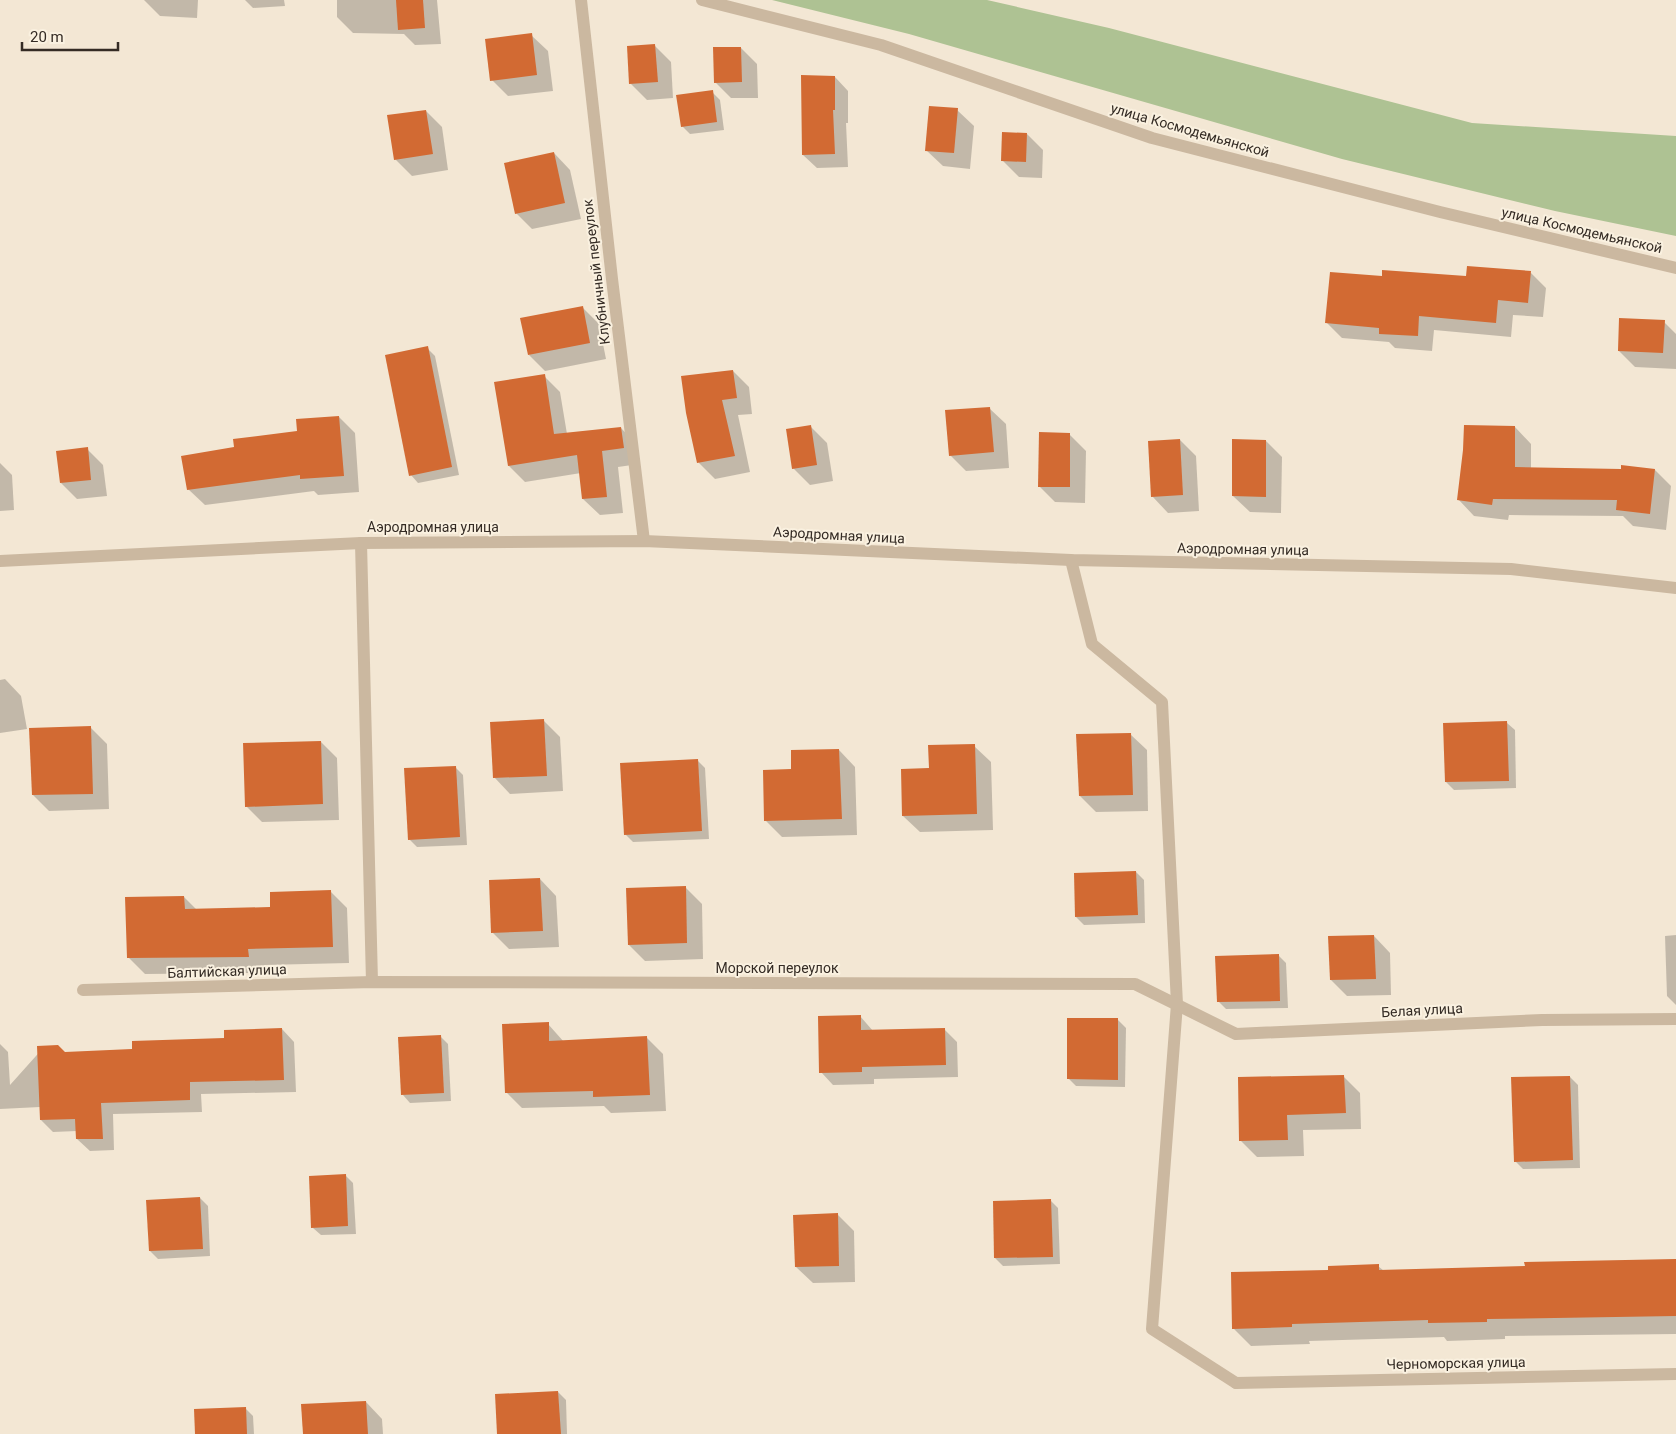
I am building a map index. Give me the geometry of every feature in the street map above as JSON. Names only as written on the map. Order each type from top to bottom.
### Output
[{"type":"street","name":"Клубничный переулок","points":[[581,0],[644,541]]},
{"type":"street","name":"улица Космодемьянской","points":[[702,0],[880,44],[1152,138],[1440,212],[1676,268]]},
{"type":"street","name":"Аэродромная улица","points":[[0,561],[361,543],[644,541],[1071,560],[1511,569],[1676,588]]},
{"type":"street","points":[[361,543],[372,982]]},
{"type":"street","points":[[1071,560],[1092,644],[1162,702],[1177,1004]]},
{"type":"street","name":"Балтийская улица","points":[[83,990],[372,982]]},
{"type":"street","name":"Морской переулок","points":[[372,982],[1135,984],[1177,1004]]},
{"type":"street","name":"Белая улица","points":[[1177,1004],[1236,1034],[1542,1020],[1676,1019]]},
{"type":"street","name":"Черноморская улица","points":[[1177,1004],[1152,1329],[1236,1383],[1676,1374]]},
{"type":"green space","points":[[772,0],[987,0],[1109,28],[1472,123],[1676,136],[1676,236],[1555,211],[1342,159],[909,34]]},
{"type":"building","points":[[396,0],[423,0],[425,28],[398,30]]},
{"type":"building","points":[[532,33],[537,75],[490,81],[485,39]]},
{"type":"building","points":[[655,44],[658,82],[629,84],[627,46]]},
{"type":"building","points":[[713,47],[741,47],[742,82],[714,83]]},
{"type":"building","points":[[801,75],[835,76],[835,110],[833,110],[835,154],[802,155]]},
{"type":"building","points":[[713,90],[717,122],[681,127],[676,95]]},
{"type":"building","points":[[929,106],[958,108],[954,153],[925,151]]},
{"type":"building","points":[[426,110],[433,154],[394,160],[387,115]]},
{"type":"building","points":[[1002,132],[1027,133],[1026,162],[1001,161]]},
{"type":"building","points":[[554,152],[565,203],[515,214],[504,163]]},
{"type":"building","points":[[1467,266],[1531,271],[1528,303],[1498,300],[1496,323],[1419,316],[1418,336],[1379,334],[1379,328],[1325,323],[1330,272],[1382,276],[1382,270],[1466,276]]},
{"type":"building","points":[[583,306],[590,343],[528,355],[520,318]]},
{"type":"building","points":[[1619,318],[1665,320],[1663,353],[1618,351]]},
{"type":"building","points":[[428,346],[452,467],[409,476],[385,355]]},
{"type":"building","points":[[733,370],[737,398],[722,400],[735,456],[697,463],[686,413],[681,376]]},
{"type":"building","points":[[545,374],[554,434],[621,427],[624,448],[602,451],[607,497],[582,499],[577,455],[508,466],[494,382]]},
{"type":"building","points":[[990,407],[994,452],[949,456],[945,410]]},
{"type":"building","points":[[339,416],[344,476],[300,479],[300,475],[187,490],[181,456],[234,447],[233,439],[297,431],[296,419]]},
{"type":"building","points":[[811,425],[817,465],[792,469],[786,429]]},
{"type":"building","points":[[1464,425],[1515,426],[1515,467],[1621,469],[1621,465],[1655,469],[1650,514],[1616,510],[1617,500],[1493,499],[1492,505],[1457,500]]},
{"type":"building","points":[[1039,432],[1070,433],[1070,487],[1038,487]]},
{"type":"building","points":[[1180,439],[1183,495],[1151,497],[1148,441]]},
{"type":"building","points":[[1232,439],[1266,440],[1266,497],[1232,496]]},
{"type":"building","points":[[88,447],[91,480],[60,483],[56,451]]},
{"type":"building","points":[[544,719],[547,776],[493,778],[490,722]]},
{"type":"building","points":[[1507,721],[1509,781],[1445,782],[1443,723]]},
{"type":"building","points":[[91,726],[93,794],[32,795],[29,728]]},
{"type":"building","points":[[1131,733],[1133,795],[1079,796],[1076,734]]},
{"type":"building","points":[[321,741],[323,804],[245,807],[243,743]]},
{"type":"building","points":[[975,744],[977,814],[902,816],[901,769],[929,768],[928,745]]},
{"type":"building","points":[[839,749],[842,819],[764,821],[763,770],[791,769],[791,750]]},
{"type":"building","points":[[698,759],[702,831],[624,835],[620,763]]},
{"type":"building","points":[[456,766],[460,837],[408,840],[404,768]]},
{"type":"building","points":[[1136,871],[1138,915],[1075,917],[1074,873]]},
{"type":"building","points":[[540,878],[543,931],[491,933],[489,880]]},
{"type":"building","points":[[686,886],[687,943],[628,945],[626,888]]},
{"type":"building","points":[[331,890],[333,947],[248,949],[249,957],[127,958],[125,897],[184,896],[185,909],[270,907],[270,892]]},
{"type":"building","points":[[1374,935],[1376,979],[1330,980],[1328,936]]},
{"type":"building","points":[[1279,954],[1280,1001],[1217,1002],[1215,956]]},
{"type":"building","points":[[861,1015],[861,1030],[945,1028],[946,1065],[862,1067],[862,1072],[819,1073],[818,1016]]},
{"type":"building","points":[[1067,1018],[1118,1018],[1118,1080],[1067,1079]]},
{"type":"building","points":[[549,1022],[549,1041],[647,1036],[650,1095],[593,1097],[593,1091],[505,1093],[502,1024]]},
{"type":"building","points":[[282,1028],[284,1080],[190,1082],[190,1100],[101,1103],[103,1139],[76,1139],[75,1119],[40,1120],[37,1046],[58,1045],[65,1052],[132,1049],[132,1041],[224,1038],[224,1030]]},
{"type":"building","points":[[441,1035],[444,1093],[401,1095],[398,1037]]},
{"type":"building","points":[[1344,1075],[1346,1113],[1287,1115],[1288,1140],[1239,1141],[1238,1077]]},
{"type":"building","points":[[1570,1076],[1573,1160],[1514,1162],[1511,1077]]},
{"type":"building","points":[[346,1174],[348,1226],[311,1228],[309,1176]]},
{"type":"building","points":[[200,1197],[203,1249],[149,1251],[146,1200]]},
{"type":"building","points":[[1051,1199],[1053,1257],[994,1258],[993,1201]]},
{"type":"building","points":[[838,1213],[839,1266],[795,1267],[793,1215]]},
{"type":"building","points":[[1676,1259],[1676,1316],[1487,1319],[1487,1322],[1428,1323],[1428,1320],[1292,1324],[1292,1327],[1232,1329],[1231,1272],[1328,1270],[1328,1266],[1379,1264],[1379,1270],[1525,1266],[1524,1262]]},
{"type":"building","points":[[558,1391],[561,1434],[497,1434],[495,1394]]},
{"type":"building","points":[[366,1401],[368,1434],[303,1434],[301,1404]]},
{"type":"building","points":[[246,1407],[247,1434],[195,1434],[194,1409]]}]
